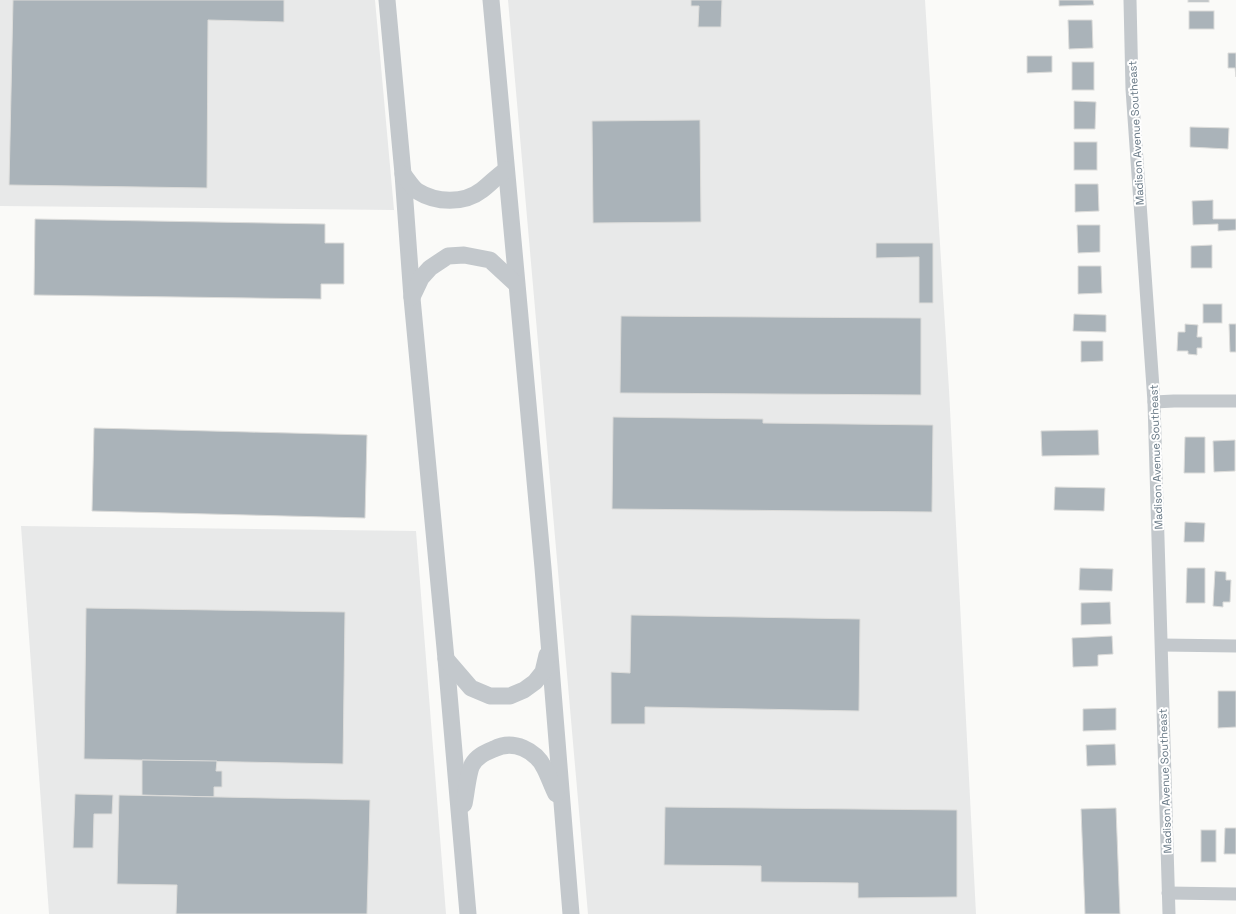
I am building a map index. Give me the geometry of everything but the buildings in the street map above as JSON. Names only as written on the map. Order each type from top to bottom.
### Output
[{"type":"street","points":[[387,0],[403,174],[412,298],[468,914]]},
{"type":"street","points":[[491,0],[543,568],[571,914]]},
{"type":"street","name":"Madison Avenue Southeast","points":[[1130,0],[1132,89],[1154,402],[1169,914]]},
{"type":"street","points":[[403,174],[416,190],[428,197],[443,200],[456,200],[470,198],[506,170]]},
{"type":"street","points":[[412,298],[422,278],[430,268],[448,256],[464,255],[490,260],[516,284]]},
{"type":"street","points":[[1154,402],[1174,400],[1236,401]]},
{"type":"street","points":[[1162,645],[1236,646]]},
{"type":"street","points":[[446,659],[471,688],[490,696],[510,696],[524,690],[535,682],[543,672],[549,646]]},
{"type":"street","points":[[460,823],[472,766],[480,756],[499,746],[519,746],[534,753],[545,767],[562,811]]},
{"type":"street","points":[[1168,893],[1236,894]]},
{"type":"shaded area","points":[[0,0],[375,0],[394,210],[0,206]]},
{"type":"shaded area","points":[[508,0],[925,0],[949,390],[976,914],[588,914]]},
{"type":"shaded area","points":[[21,526],[416,531],[446,914],[49,914]]}]
